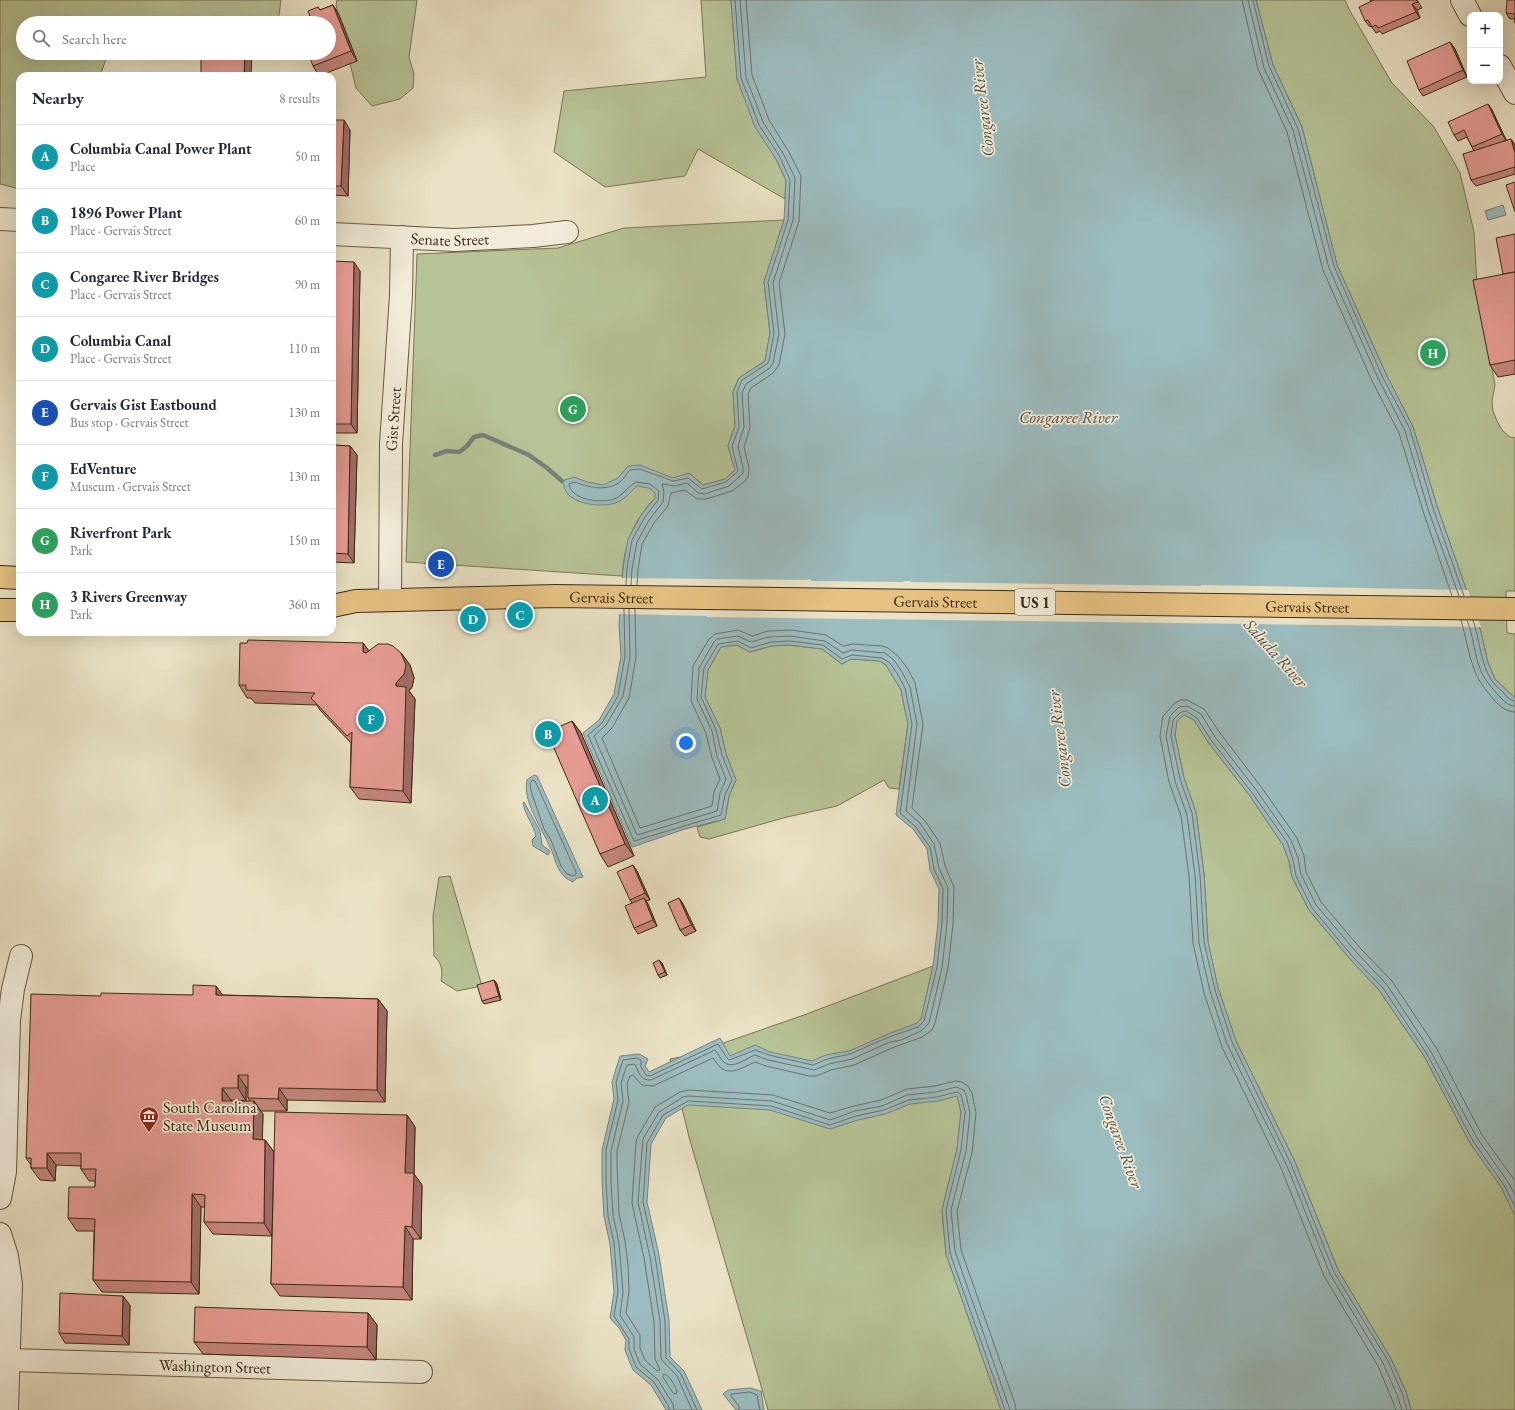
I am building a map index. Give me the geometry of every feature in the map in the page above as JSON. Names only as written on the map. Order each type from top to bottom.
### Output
[{"type":"main road","points":[[0,578],[16,578]]},
{"type":"main road","name":"Gervais Street","points":[[336,594],[356,601]]},
{"type":"main road","name":"Gervais Street","points":[[336,605],[356,601],[555,596],[1515,609]]},
{"type":"main road","points":[[0,610],[16,610]]},
{"type":"street","points":[[1462,0],[1468,12]]},
{"type":"street","points":[[1503,71],[1515,92]]},
{"type":"street","points":[[0,219],[16,220]]},
{"type":"street","name":"Senate Street","points":[[336,234],[454,240],[533,236],[567,232]]},
{"type":"street","name":"Gist Street","points":[[390,600],[391,444],[401,296],[402,237]]},
{"type":"street","points":[[0,1198],[5,1172],[9,1020],[21,956]]},
{"type":"street","points":[[0,1234],[7,1256],[11,1284],[10,1360],[7,1410]]},
{"type":"street","name":"Washington Street","points":[[10,1360],[421,1372]]},
{"type":"green space","points":[[0,0],[281,0],[279,16],[16,16],[16,60],[106,60],[101,72],[16,72],[16,188],[0,184]]},
{"type":"green space","points":[[337,0],[417,0],[409,57],[414,74],[413,88],[400,99],[372,106],[356,88],[336,5]]},
{"type":"green space","points":[[701,0],[731,0],[737,79],[786,180],[785,199],[698,149],[685,176],[605,187],[554,152],[564,91],[706,77]]},
{"type":"green space","points":[[1256,0],[1345,0],[1392,83],[1434,127],[1460,173],[1474,232],[1477,286],[1495,385],[1492,401],[1493,411],[1502,430],[1510,437],[1515,438],[1515,591],[1506,591],[1507,633],[1515,634],[1515,698],[1495,679],[1488,663],[1481,632],[1437,506],[1413,427],[1386,374],[1337,265],[1302,127],[1273,65]]},
{"type":"green space","points":[[784,220],[764,282],[770,333],[765,361],[739,378],[733,392],[735,426],[728,446],[735,470],[725,479],[703,485],[689,473],[654,499],[640,516],[631,534],[627,544],[622,576],[406,562],[417,254],[558,248],[624,228]]},
{"type":"green space","points":[[737,645],[750,652],[771,646],[789,645],[822,649],[842,664],[851,659],[880,661],[886,665],[901,690],[908,724],[899,789],[889,788],[884,780],[837,806],[787,817],[709,839],[700,837],[697,827],[725,819],[729,796],[736,780],[726,754],[720,728],[705,697],[708,670],[721,647]]},
{"type":"green space","points":[[1184,714],[1194,720],[1208,742],[1250,796],[1283,845],[1289,861],[1292,877],[1309,910],[1350,959],[1379,990],[1424,1056],[1470,1143],[1501,1187],[1515,1216],[1515,1410],[1411,1410],[1406,1392],[1391,1359],[1338,1270],[1295,1162],[1236,1041],[1218,988],[1208,942],[1204,874],[1196,812],[1184,778],[1175,735],[1177,721]]},
{"type":"green space","points":[[450,876],[482,986],[457,991],[441,981],[441,967],[439,961],[434,956],[433,916],[439,877]]},
{"type":"green space","points":[[933,966],[921,1019],[950,1065],[961,1112],[957,1150],[942,1210],[946,1254],[1001,1410],[768,1410],[689,1137],[670,1059],[686,1056],[804,1015]]},
{"type":"water","name":"Congaree River","points":[[731,0],[1256,0],[1273,65],[1302,127],[1337,265],[1386,374],[1413,427],[1437,506],[1481,632],[1488,663],[1495,679],[1515,698],[1515,1216],[1501,1187],[1470,1143],[1424,1056],[1379,990],[1350,959],[1309,910],[1292,877],[1289,861],[1283,845],[1250,796],[1208,742],[1194,720],[1184,715],[1177,721],[1175,735],[1184,778],[1196,812],[1204,874],[1208,942],[1218,988],[1236,1041],[1295,1162],[1338,1270],[1391,1359],[1406,1392],[1411,1410],[1001,1410],[946,1254],[942,1210],[957,1149],[961,1112],[957,1096],[938,1101],[910,1104],[885,1114],[858,1120],[830,1129],[770,1110],[688,1105],[666,1118],[651,1144],[647,1202],[659,1255],[669,1320],[670,1357],[684,1371],[702,1410],[666,1410],[651,1385],[633,1370],[625,1350],[626,1340],[619,1328],[610,1318],[614,1292],[610,1244],[604,1216],[602,1181],[602,1150],[614,1099],[612,1082],[620,1056],[639,1054],[648,1059],[645,1066],[649,1072],[720,1038],[730,1056],[755,1045],[770,1052],[812,1061],[826,1055],[849,1051],[917,1023],[921,1019],[933,966],[938,923],[939,889],[930,870],[927,849],[913,829],[896,815],[908,724],[901,690],[886,665],[880,661],[851,659],[842,664],[822,649],[789,645],[771,646],[750,652],[737,645],[721,647],[708,670],[705,697],[720,728],[726,754],[736,780],[729,796],[725,819],[685,829],[632,847],[583,733],[599,720],[614,694],[621,656],[619,625],[623,568],[628,539],[641,515],[655,498],[655,493],[649,488],[637,486],[621,501],[606,505],[591,504],[584,503],[571,497],[566,492],[562,481],[574,477],[587,482],[603,485],[618,478],[628,466],[640,465],[673,478],[689,473],[703,485],[725,479],[735,470],[728,446],[735,426],[733,392],[739,378],[765,361],[770,333],[764,282],[784,220],[786,180],[776,159],[755,127],[737,79]]},
{"type":"water","points":[[1503,205],[1506,215],[1488,220],[1485,211]]},
{"type":"water","points":[[534,775],[537,776],[583,877],[577,878],[573,882],[560,872],[552,850],[527,797],[527,780]]},
{"type":"water","points":[[524,802],[540,831],[542,845],[550,851],[548,855],[533,846],[532,840],[536,836],[525,812]]},
{"type":"water","points":[[750,1388],[761,1391],[764,1410],[736,1410],[723,1394],[728,1390]]},
{"type":"pier","points":[[620,578],[811,579],[811,581],[911,581],[1468,590],[1481,627],[707,617],[618,614]]},
{"type":"building","points":[[1374,0],[1416,0],[1418,2],[1412,4],[1416,12],[1378,28],[1376,25],[1372,27],[1368,20],[1365,21],[1359,7]]},
{"type":"building","points":[[1507,0],[1515,0],[1515,14],[1506,13]]},
{"type":"building","points":[[333,5],[351,51],[336,57],[336,16],[310,16],[308,11],[318,7],[320,10]]},
{"type":"building","points":[[1450,42],[1463,70],[1419,90],[1407,61]]},
{"type":"building","points":[[201,60],[245,60],[244,72],[201,72]]},
{"type":"building","points":[[311,60],[328,60],[313,66]]},
{"type":"building","points":[[1488,104],[1502,134],[1472,147],[1464,130],[1454,135],[1448,122]]},
{"type":"building","points":[[336,120],[344,120],[341,186],[336,186]]},
{"type":"building","points":[[1511,139],[1515,153],[1515,167],[1471,180],[1463,154]]},
{"type":"building","points":[[1515,182],[1515,212],[1506,185]]},
{"type":"building","points":[[1515,234],[1515,272],[1503,274],[1496,238]]},
{"type":"building","points":[[336,261],[354,262],[351,424],[336,424]]},
{"type":"building","points":[[1515,272],[1515,360],[1490,365],[1473,280]]},
{"type":"building","points":[[336,445],[350,446],[348,554],[336,553]]},
{"type":"building","points":[[248,640],[363,643],[363,652],[366,653],[378,644],[388,644],[393,646],[401,653],[406,665],[404,674],[396,683],[396,686],[406,687],[403,791],[350,787],[352,732],[347,736],[311,698],[315,693],[246,690],[246,685],[239,685],[240,643],[247,643]]},
{"type":"building","points":[[572,721],[625,844],[600,854],[547,732]]},
{"type":"building","points":[[633,865],[645,893],[630,900],[617,872]]},
{"type":"building","points":[[644,898],[653,920],[634,928],[625,906]]},
{"type":"building","points":[[679,898],[691,925],[680,930],[668,903]]},
{"type":"building","points":[[659,960],[665,972],[658,975],[653,963]]},
{"type":"building","points":[[494,980],[499,996],[482,1001],[477,985]]},
{"type":"building","name":"South Carolina State Museum","points":[[193,985],[216,986],[216,995],[378,999],[377,1090],[279,1088],[278,1099],[248,1098],[248,1075],[238,1075],[238,1088],[222,1088],[222,1101],[254,1101],[253,1139],[265,1140],[264,1223],[204,1222],[205,1195],[192,1194],[191,1282],[93,1280],[95,1219],[68,1218],[69,1187],[95,1187],[96,1169],[81,1169],[81,1153],[47,1153],[47,1168],[31,1168],[31,1158],[26,1158],[31,994],[101,996],[101,993],[193,995]]},
{"type":"building","points":[[275,1112],[407,1115],[405,1173],[414,1173],[412,1227],[405,1226],[403,1287],[271,1284]]},
{"type":"building","points":[[60,1293],[123,1296],[122,1336],[59,1333]]},
{"type":"building","points":[[195,1307],[368,1313],[367,1347],[194,1342]]},
{"type":"waterway","points":[[435,455],[447,451],[459,452],[466,447],[474,437],[483,435],[529,455],[562,481]]},
{"type":"place","name":"3 Rivers Greenway","points":[[1433,353]]},
{"type":"place","name":"Riverfront Park","points":[[573,409]]},
{"type":"place","name":"Gervais Gist Eastbound","points":[[441,564]]},
{"type":"place","name":"Congaree River Bridges","points":[[520,615]]},
{"type":"place","name":"Columbia Canal","points":[[473,619]]},
{"type":"place","name":"EdVenture","points":[[371,719]]},
{"type":"place","name":"1896 Power Plant","points":[[548,734]]},
{"type":"place","name":"Columbia Canal Power Plant","points":[[595,800]]},
{"type":"place","name":"South Carolina State Museum","points":[[149,1133]]},
{"type":"water label","name":"Saluda River","points":[[1276,653]]}]
